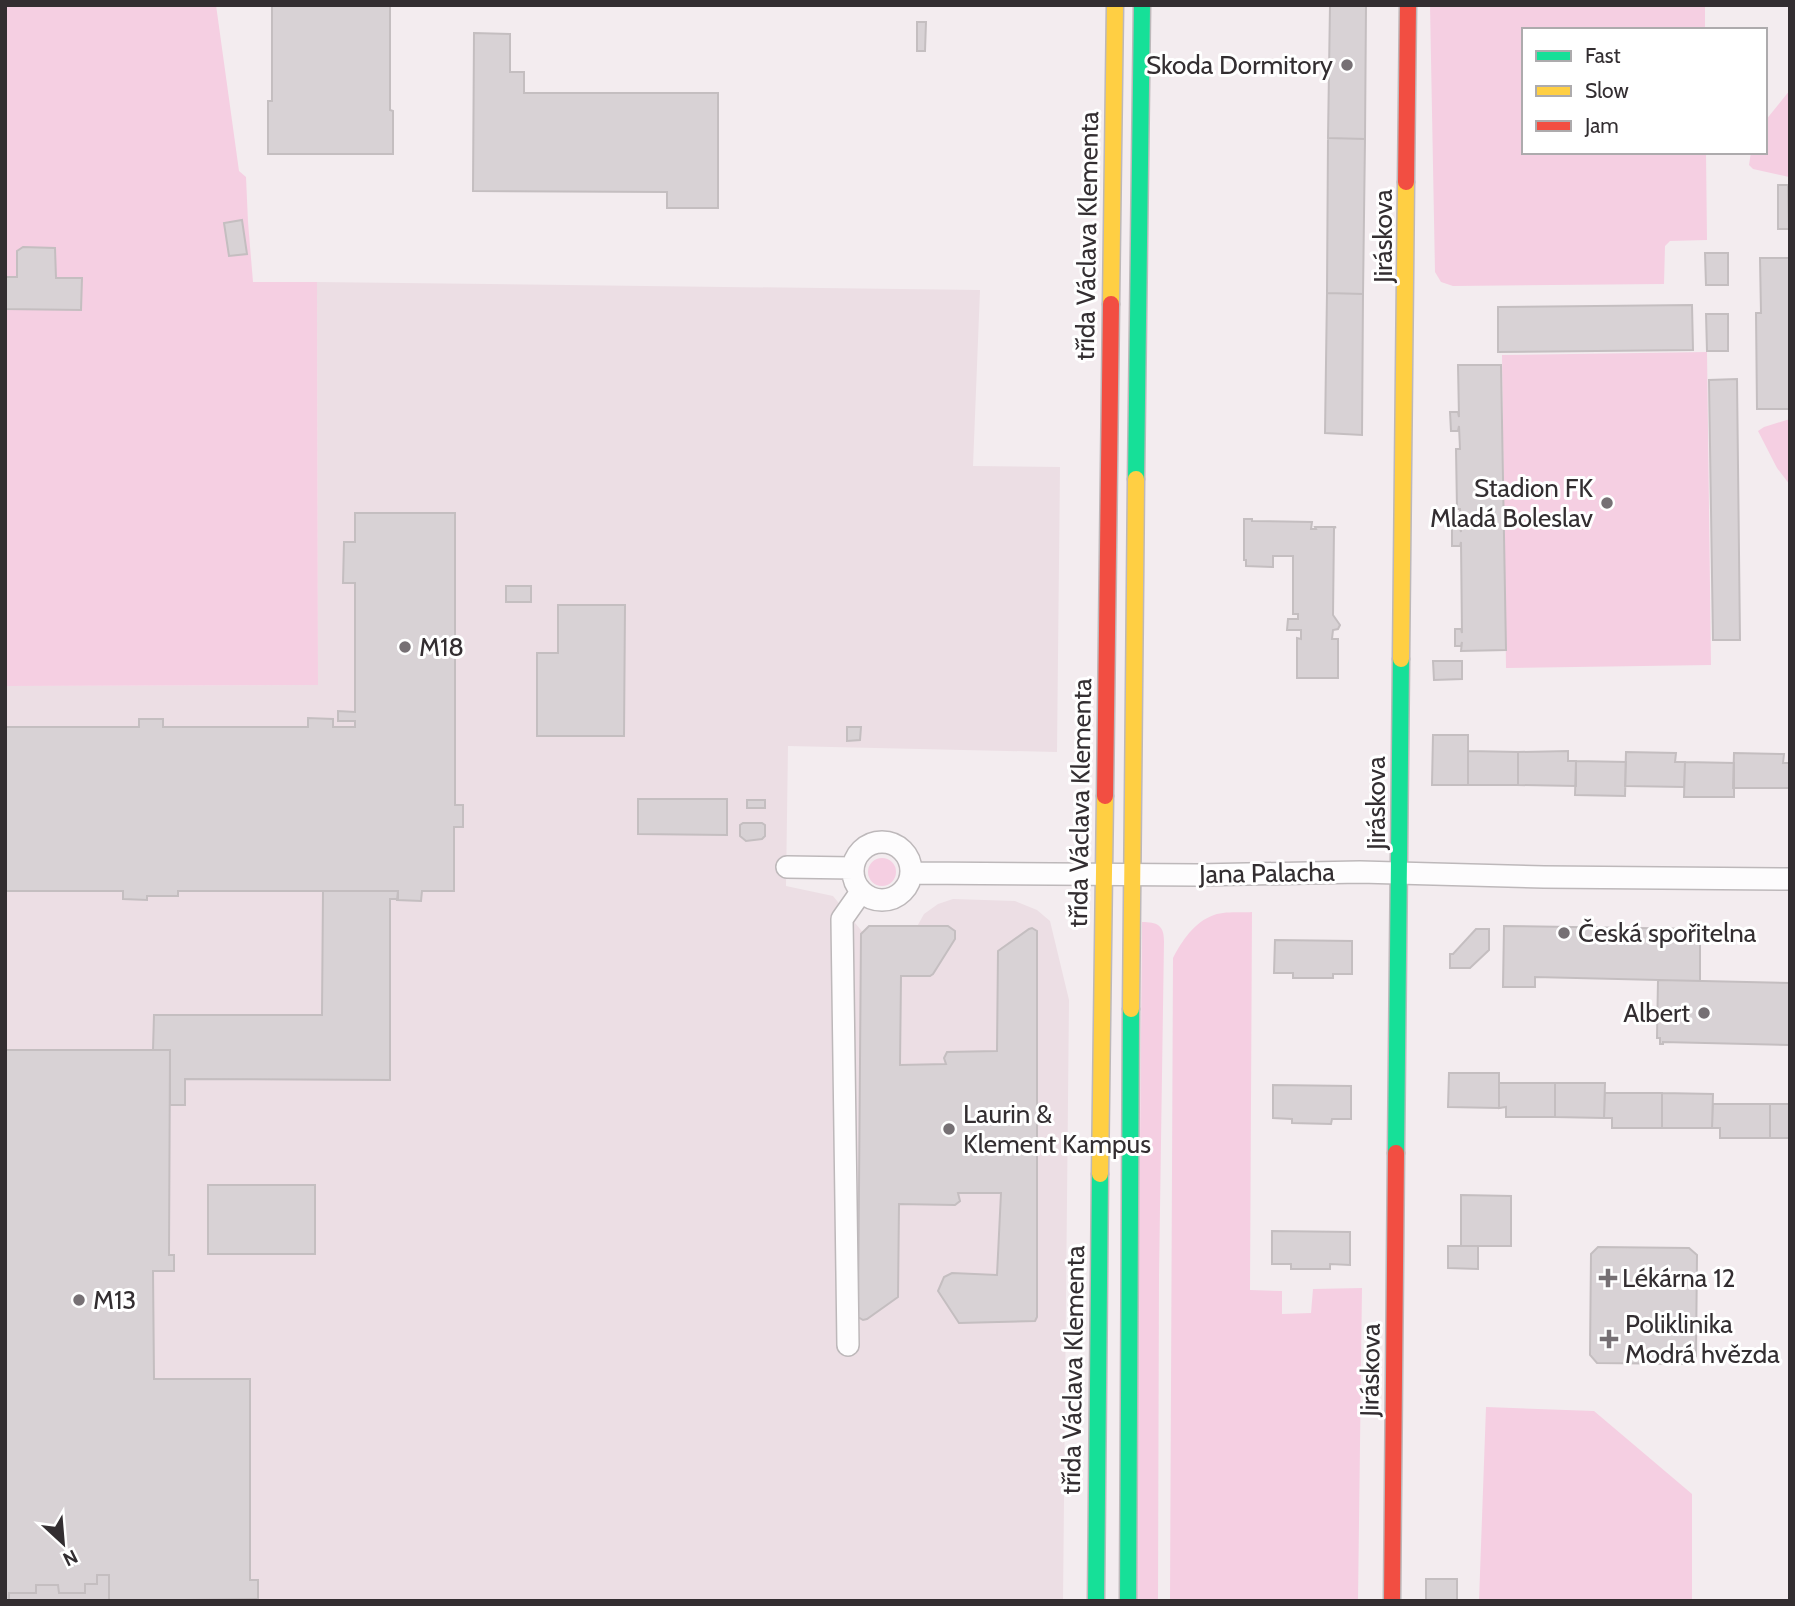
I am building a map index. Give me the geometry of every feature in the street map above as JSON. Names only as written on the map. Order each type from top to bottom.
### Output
[{"type":"street","name":"třída Václava Klementa","points":[[1096,1601],[1115,5]]},
{"type":"street","name":"třída Václava Klementa","points":[[1128,1601],[1132,874],[1142,5]]},
{"type":"street","name":"Jiráskova","points":[[1392,1601],[1408,5]]},
{"type":"street","points":[[883,841],[902,848],[911,864],[912,873],[905,890],[889,899],[871,898],[861,892],[853,868],[860,851],[867,845],[883,841]]},
{"type":"street","points":[[787,867],[853,868]]},
{"type":"street","name":"Jana Palacha","points":[[912,873],[1104,875],[1400,872],[1544,877],[1790,879]]},
{"type":"street","points":[[848,1345],[842,919],[861,892]]},
{"type":"shaded area","points":[[5,5],[216,5],[239,171],[246,177],[253,282],[317,282],[318,685],[5,686]]},
{"type":"shaded area","points":[[1430,5],[1705,5],[1705,28],[1522,28],[1522,154],[1706,154],[1707,240],[1670,241],[1665,246],[1664,284],[1453,286],[1441,282],[1435,272]]},
{"type":"shaded area","points":[[1790,90],[1790,254],[1789,177],[1753,169],[1749,165],[1751,154],[1767,154],[1767,119]]},
{"type":"shaded area","points":[[317,282],[980,290],[973,466],[1060,467],[1057,752],[788,746],[786,886],[833,896],[869,940],[910,939],[924,914],[938,904],[953,899],[1015,901],[1037,910],[1050,921],[1069,1000],[1063,1601],[5,1601],[5,686],[318,685]]},
{"type":"shaded area","name":"Stadion FK Mladá Boleslav","points":[[1707,352],[1711,665],[1506,668],[1502,355]]},
{"type":"shaded area","points":[[1790,419],[1790,485],[1777,468],[1758,431]]},
{"type":"shaded area","points":[[882,858],[892,862],[896,872],[892,882],[882,886],[872,882],[868,872],[872,862]]},
{"type":"shaded area","points":[[1252,912],[1250,1290],[1282,1291],[1282,1314],[1311,1313],[1313,1289],[1362,1288],[1358,1601],[1170,1601],[1173,958],[1189,933],[1200,922],[1223,913]]},
{"type":"shaded area","points":[[1142,922],[1159,926],[1163,931],[1164,941],[1158,1601],[1136,1601]]},
{"type":"shaded area","points":[[1486,1407],[1594,1411],[1692,1494],[1692,1601],[1479,1601]]},
{"type":"building","points":[[272,5],[390,5],[390,110],[393,111],[393,154],[268,154],[268,101],[272,101]]},
{"type":"building","name":"Skoda Dormitory","points":[[1330,5],[1366,5],[1365,139],[1328,138]]},
{"type":"building","points":[[917,22],[926,22],[925,51],[917,51]]},
{"type":"building","points":[[474,33],[510,34],[510,72],[524,72],[524,93],[718,93],[718,208],[667,208],[667,192],[473,191]]},
{"type":"building","points":[[1328,138],[1365,139],[1363,294],[1327,293]]},
{"type":"building","points":[[1778,185],[1788,185],[1789,229],[1778,229]]},
{"type":"building","points":[[242,220],[247,254],[229,256],[224,223]]},
{"type":"building","points":[[23,247],[55,248],[56,278],[82,278],[81,310],[5,309],[5,277],[17,277],[17,251]]},
{"type":"building","points":[[1705,253],[1728,253],[1728,285],[1706,285]]},
{"type":"building","points":[[1760,258],[1790,258],[1790,409],[1757,409],[1756,313],[1761,313]]},
{"type":"building","points":[[1327,293],[1363,294],[1362,435],[1325,433]]},
{"type":"building","points":[[1692,305],[1693,350],[1498,352],[1498,307]]},
{"type":"building","points":[[1706,314],[1728,314],[1728,351],[1707,351]]},
{"type":"building","points":[[1458,365],[1501,365],[1506,650],[1461,651],[1462,642],[1461,646],[1455,646],[1455,629],[1461,629],[1462,633],[1461,542],[1460,546],[1452,546],[1452,528],[1460,528],[1461,532],[1460,509],[1457,509],[1456,449],[1460,449],[1459,426],[1458,431],[1451,431],[1450,412],[1458,412],[1459,417]]},
{"type":"building","points":[[1737,379],[1740,640],[1713,640],[1709,380]]},
{"type":"building","name":"M18","points":[[355,513],[455,513],[455,805],[463,805],[463,827],[454,827],[454,891],[422,891],[421,901],[397,900],[398,891],[178,891],[178,896],[147,896],[147,900],[123,899],[123,891],[5,891],[5,727],[139,727],[139,719],[163,719],[163,727],[308,727],[308,718],[333,719],[333,727],[355,727],[355,721],[338,721],[338,711],[355,712],[355,583],[343,583],[344,542],[355,542]]},
{"type":"building","points":[[1244,519],[1312,522],[1311,529],[1336,527],[1333,615],[1340,625],[1333,630],[1332,639],[1338,639],[1338,678],[1297,678],[1297,638],[1301,639],[1301,630],[1287,630],[1288,619],[1298,619],[1298,614],[1293,614],[1293,556],[1273,556],[1273,567],[1246,566]]},
{"type":"building","points":[[506,586],[531,586],[531,602],[506,602]]},
{"type":"building","points":[[558,605],[625,605],[624,736],[537,736],[537,653],[558,653]]},
{"type":"building","points":[[1433,661],[1462,661],[1462,679],[1434,680]]},
{"type":"building","points":[[847,727],[861,727],[860,740],[847,741]]},
{"type":"building","points":[[1433,735],[1468,735],[1468,785],[1432,785]]},
{"type":"building","points":[[1468,751],[1518,752],[1518,785],[1468,785]]},
{"type":"building","points":[[1568,751],[1568,761],[1576,761],[1576,786],[1518,785],[1518,752]]},
{"type":"building","points":[[1626,752],[1676,753],[1675,762],[1685,762],[1684,787],[1625,786]]},
{"type":"building","points":[[1734,753],[1784,754],[1783,763],[1790,763],[1790,788],[1733,788]]},
{"type":"building","points":[[1576,761],[1626,762],[1625,796],[1575,795]]},
{"type":"building","points":[[1685,762],[1734,763],[1734,797],[1684,797]]},
{"type":"building","points":[[638,799],[727,799],[727,835],[638,834]]},
{"type":"building","points":[[747,800],[765,800],[765,808],[747,808]]},
{"type":"building","points":[[762,823],[765,825],[765,836],[762,839],[746,841],[740,836],[740,825]]},
{"type":"building","points":[[323,891],[398,891],[398,899],[390,899],[390,1080],[185,1079],[185,1105],[170,1105],[170,1050],[153,1050],[154,1015],[322,1015]]},
{"type":"building","name":"Laurin & Klement Kampus","points":[[869,926],[948,926],[955,931],[955,939],[933,974],[901,976],[900,1065],[946,1064],[944,1058],[947,1052],[997,1051],[998,951],[1029,929],[1037,931],[1035,1321],[959,1323],[938,1291],[944,1277],[952,1273],[997,1275],[1001,1193],[958,1193],[960,1201],[955,1205],[899,1204],[898,1297],[867,1319],[858,1317],[861,934]]},
{"type":"building","points":[[1504,926],[1700,929],[1700,981],[1535,977],[1535,987],[1503,987]]},
{"type":"building","points":[[1476,929],[1489,929],[1489,950],[1470,968],[1450,968],[1450,954]]},
{"type":"building","points":[[1275,940],[1352,941],[1352,974],[1333,974],[1333,978],[1293,978],[1293,973],[1274,973]]},
{"type":"building","points":[[1658,980],[1790,983],[1790,1045],[1660,1044],[1660,1038],[1657,1038]]},
{"type":"building","name":"M13","points":[[5,1050],[170,1050],[169,1255],[174,1255],[174,1271],[153,1271],[154,1379],[250,1379],[250,1580],[258,1580],[258,1599],[109,1601],[109,1575],[97,1575],[97,1584],[85,1584],[85,1593],[59,1593],[58,1585],[36,1585],[36,1593],[9,1593],[9,1601],[5,1601]]},
{"type":"building","points":[[1449,1073],[1499,1073],[1499,1108],[1448,1107]]},
{"type":"building","points":[[1499,1083],[1555,1083],[1555,1117],[1506,1117],[1506,1107],[1499,1108]]},
{"type":"building","points":[[1555,1083],[1605,1083],[1604,1118],[1555,1117]]},
{"type":"building","points":[[1273,1085],[1351,1086],[1351,1119],[1332,1119],[1331,1124],[1292,1123],[1292,1119],[1273,1118]]},
{"type":"building","points":[[1605,1093],[1662,1093],[1662,1128],[1612,1128],[1612,1118],[1604,1118]]},
{"type":"building","points":[[1662,1093],[1713,1094],[1712,1128],[1662,1128]]},
{"type":"building","points":[[1713,1104],[1770,1104],[1770,1138],[1720,1138],[1720,1128],[1712,1128]]},
{"type":"building","points":[[1770,1104],[1790,1104],[1790,1138],[1770,1138]]},
{"type":"building","points":[[208,1185],[315,1185],[315,1254],[208,1254]]},
{"type":"building","points":[[1461,1195],[1511,1196],[1511,1246],[1461,1246]]},
{"type":"building","points":[[1272,1231],[1350,1232],[1350,1265],[1330,1264],[1330,1269],[1291,1269],[1291,1264],[1272,1264]]},
{"type":"building","points":[[1448,1246],[1478,1246],[1478,1269],[1448,1268]]},
{"type":"building","points":[[1598,1247],[1689,1248],[1697,1255],[1696,1356],[1689,1364],[1597,1363],[1590,1355],[1591,1254]]},
{"type":"building","points":[[97,1575],[109,1575],[109,1601],[9,1601],[9,1593],[36,1593],[36,1585],[58,1585],[59,1593],[85,1593],[85,1584],[97,1584]]},
{"type":"building","points":[[1426,1579],[1457,1579],[1457,1601],[1426,1601]]},
{"type":"traffic: fast","points":[[1136,479],[1142,5]]},
{"type":"traffic: fast","points":[[1396,1153],[1401,659]]},
{"type":"traffic: fast","points":[[1128,1601],[1131,1009]]},
{"type":"traffic: fast","points":[[1096,1601],[1100,1174]]},
{"type":"traffic: slow","points":[[1111,304],[1115,5]]},
{"type":"traffic: slow","points":[[1401,659],[1406,182]]},
{"type":"traffic: slow","points":[[1131,1009],[1136,479]]},
{"type":"traffic: slow","points":[[1100,1174],[1105,796]]},
{"type":"traffic: jam","points":[[1406,182],[1408,5]]},
{"type":"traffic: jam","points":[[1105,796],[1111,304]]},
{"type":"traffic: jam","points":[[1392,1601],[1396,1153]]},
{"type":"place","name":"Skoda Dormitory","points":[[1347,65]]},
{"type":"place","name":"Stadion FK Mladá Boleslav","points":[[1607,503]]},
{"type":"place","name":"M18","points":[[405,647]]},
{"type":"place","name":"Česká spořitelna","points":[[1564,933]]},
{"type":"place","name":"Albert","points":[[1704,1013]]},
{"type":"place","name":"Laurin & Klement Kampus","points":[[949,1129]]},
{"type":"place","name":"Lékárna 12","points":[[1608,1278]]},
{"type":"place","name":"M13","points":[[79,1300]]},
{"type":"place","name":"Poliklinika Modrá hvězda","points":[[1609,1339]]}]
